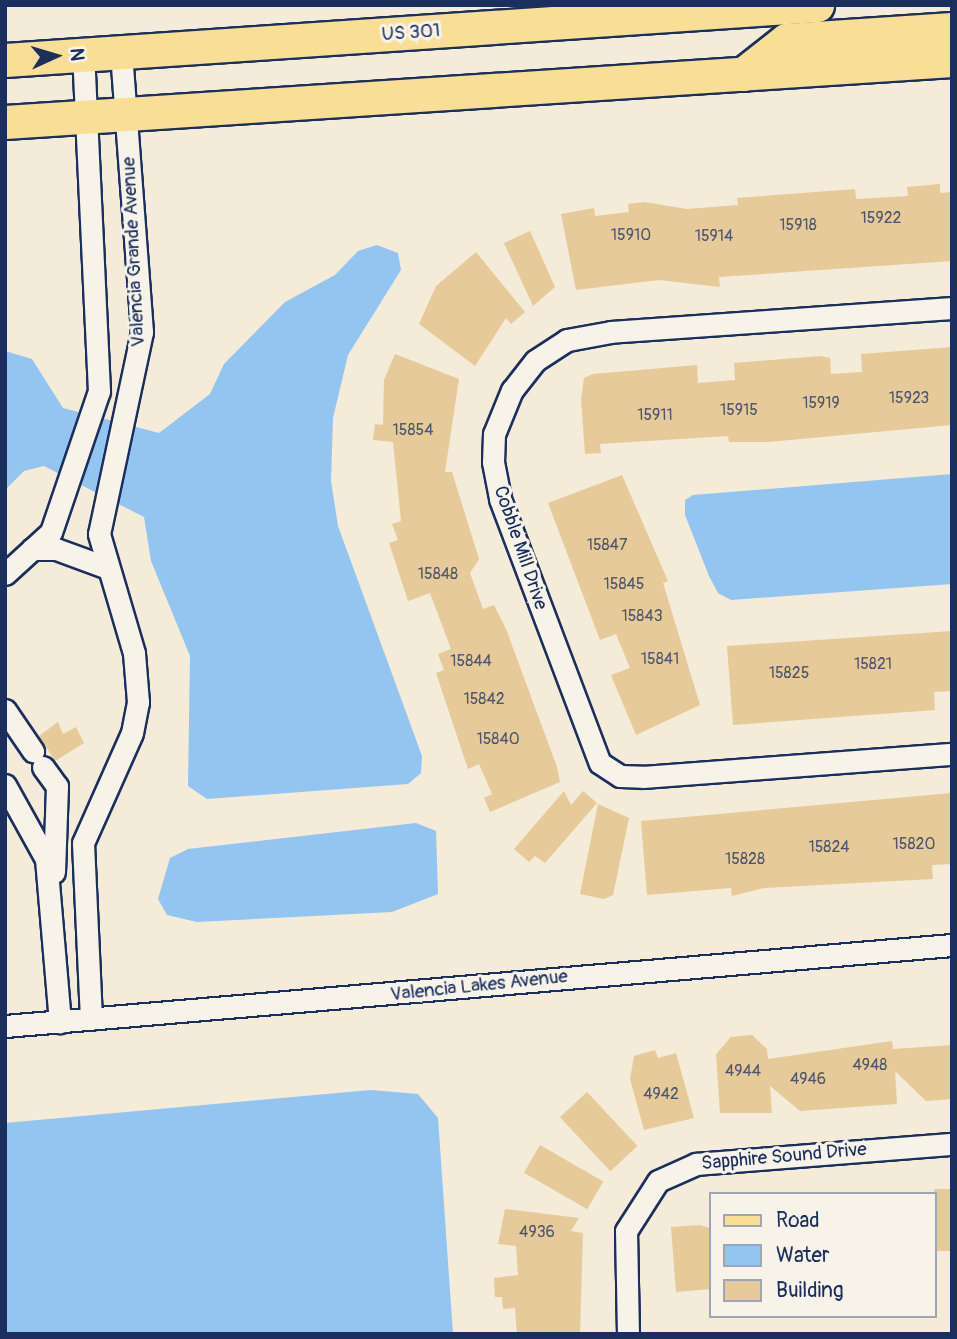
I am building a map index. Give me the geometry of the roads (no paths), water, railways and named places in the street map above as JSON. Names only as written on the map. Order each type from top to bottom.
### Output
[{"type":"main road","name":"US 301","points":[[5,60],[817,5]]},
{"type":"main road","points":[[743,74],[786,40],[952,29]]},
{"type":"main road","points":[[5,121],[952,60]]},
{"type":"street","name":"Valencia Grande Avenue","points":[[91,1019],[83,843],[132,733],[138,702],[134,653],[104,567],[103,502],[130,402],[142,332],[121,52]]},
{"type":"street","name":"Valencia Grande Avenue","points":[[5,573],[51,532],[68,494],[99,390],[83,55]]},
{"type":"street","name":"Cobble Mill Drive","points":[[952,309],[611,332],[567,340],[535,361],[513,390],[494,434],[493,462],[500,499],[600,763],[620,775],[643,777],[952,754]]},
{"type":"street","points":[[32,549],[56,549],[104,567]]},
{"type":"street","points":[[5,710],[57,786],[52,908]]},
{"type":"street","points":[[5,785],[46,859],[60,1023]]},
{"type":"street","name":"Valencia Lakes Avenue","points":[[5,1026],[952,945]]},
{"type":"street","name":"Sapphire Sound Drive","points":[[628,1334],[626,1231],[658,1181],[696,1164],[952,1144]]},
{"type":"water","points":[[377,245],[398,253],[401,270],[348,355],[333,418],[331,481],[338,526],[422,756],[421,773],[408,784],[207,799],[188,786],[190,656],[151,561],[144,517],[44,466],[24,471],[5,490],[5,351],[32,359],[63,408],[159,433],[210,394],[224,364],[285,302],[335,275],[358,251]]},
{"type":"water","points":[[952,474],[952,584],[731,600],[718,593],[685,515],[685,500],[693,495]]},
{"type":"water","points":[[416,823],[436,831],[438,894],[392,912],[197,922],[167,915],[158,899],[170,858],[188,849]]},
{"type":"water","points":[[371,1090],[418,1094],[438,1118],[453,1334],[5,1334],[5,1123]]}]
